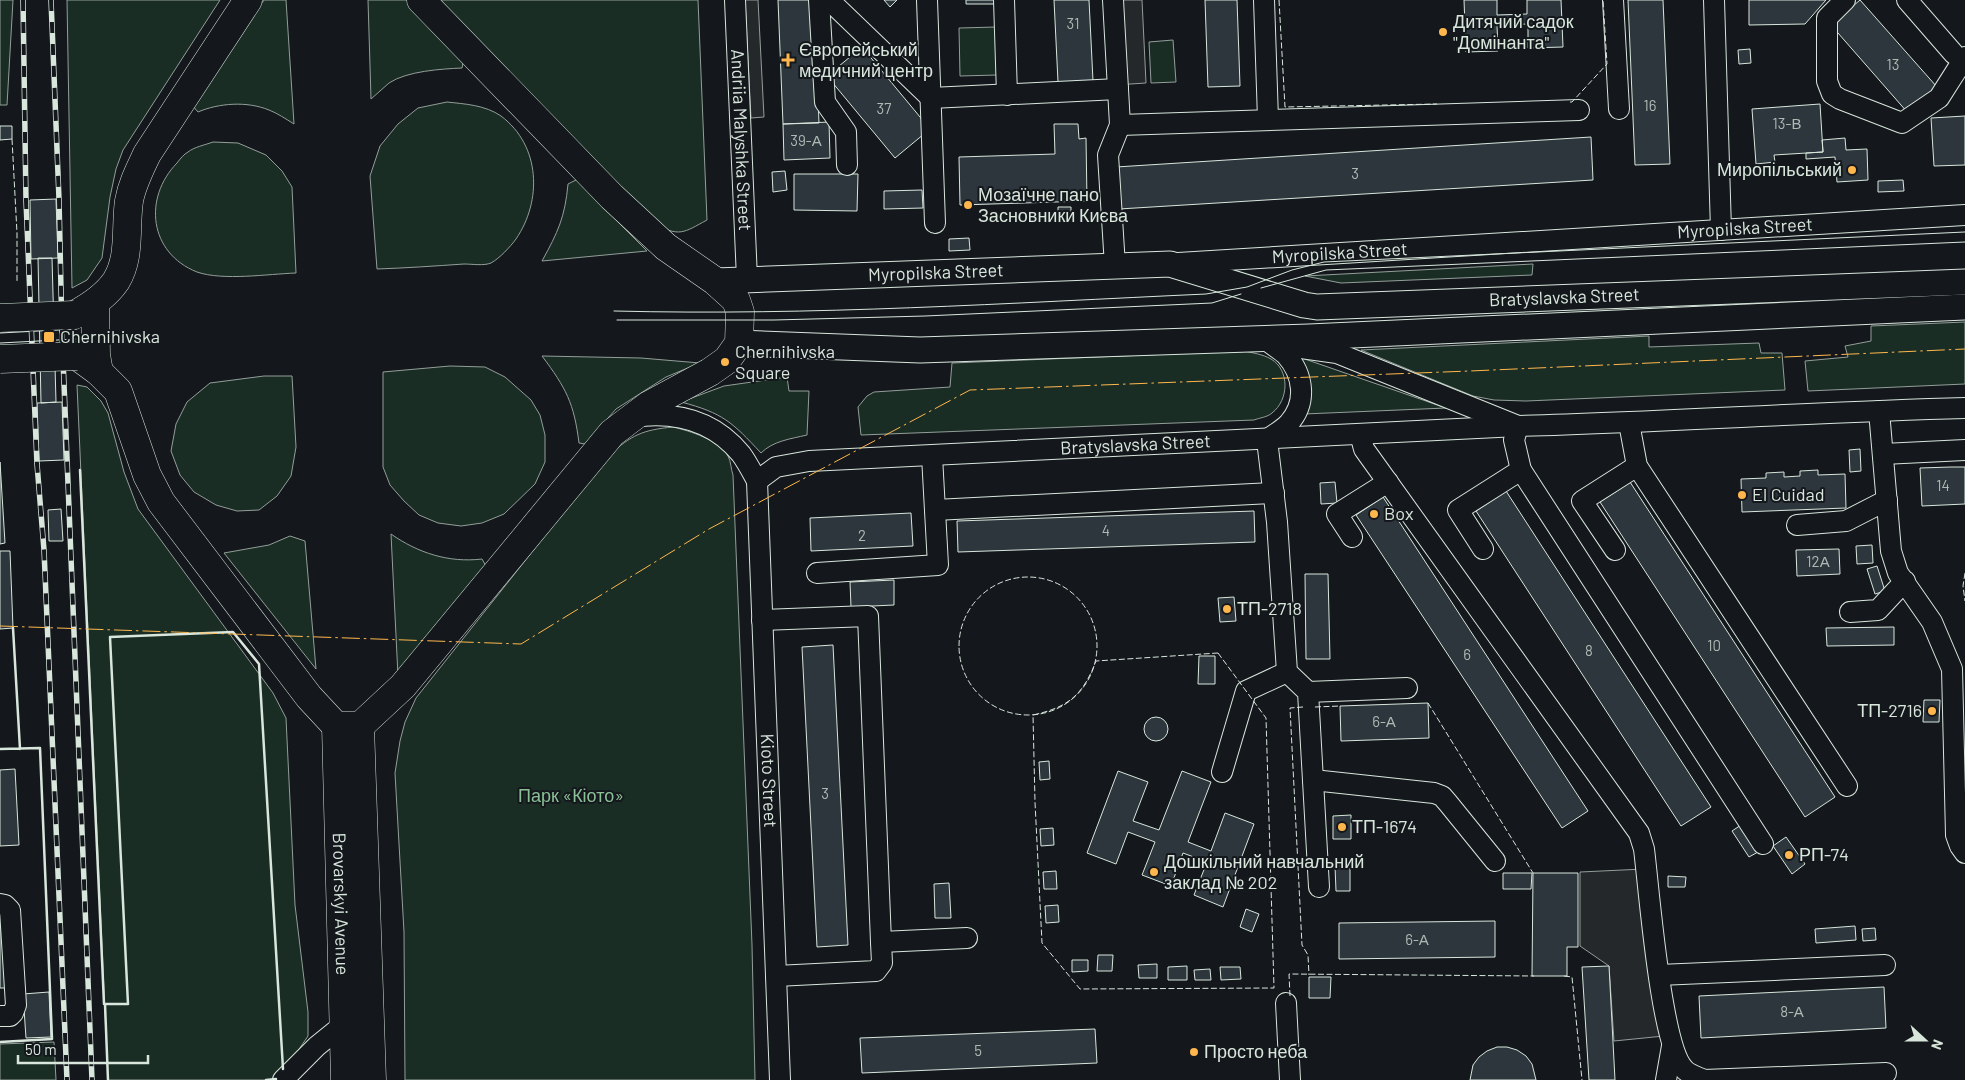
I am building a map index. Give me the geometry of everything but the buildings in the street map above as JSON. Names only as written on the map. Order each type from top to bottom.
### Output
[{"type":"highway","points":[[0,318],[84,309],[116,281],[125,257],[129,202],[135,178],[147,154],[248,0]]},
{"type":"highway","points":[[0,359],[77,356],[99,372],[118,391],[147,475],[161,502],[309,698],[348,726],[403,686],[612,433],[631,418],[727,360],[739,343],[740,312],[736,300],[715,281],[666,247],[612,197],[421,0]]},
{"type":"highway","points":[[84,309],[99,372]]},
{"type":"highway","name":"Brovarskyi Avenue","points":[[345,1080],[343,1024],[348,726]]},
{"type":"highway","name":"Brovarskyi Avenue","points":[[348,726],[372,1080]]},
{"type":"main road","name":"Myropilska Street","points":[[715,281],[1170,264]]},
{"type":"main road","name":"Bratyslavska Street","points":[[1170,264],[1304,305],[1317,307],[1965,282]]},
{"type":"main road","points":[[1279,344],[1285,320],[1291,311],[1304,305]]},
{"type":"main road","name":"Bratyslavska Street","points":[[739,343],[920,350],[1279,344],[1965,307]]},
{"type":"street","name":"Andriia Malyshka Street","points":[[734,0],[747,280]]},
{"type":"street","points":[[819,0],[825,102],[846,132],[847,165]]},
{"type":"street","points":[[829,0],[931,98],[1118,89]]},
{"type":"street","points":[[926,0],[935,224]]},
{"type":"street","points":[[1004,0],[1007,94]]},
{"type":"street","points":[[1113,0],[1120,125],[1108,155],[1114,266]]},
{"type":"street","points":[[1264,0],[1268,119]]},
{"type":"street","points":[[1613,0],[1620,109]]},
{"type":"street","points":[[1714,0],[1721,230]]},
{"type":"street","points":[[1845,0],[1826,18],[1826,81],[1832,94],[1840,99],[1902,123],[1939,98],[1959,56],[1914,3]]},
{"type":"street","points":[[1120,125],[1579,110]]},
{"type":"street","name":"Myropilska Street","points":[[1170,264],[1965,215]]},
{"type":"street","points":[[1279,344],[1297,371],[1302,390],[1300,408],[1288,424],[1267,440],[1274,493],[1287,672],[1308,692],[1319,887]]},
{"type":"street","name":"Bratyslavska Street","points":[[1279,344],[1337,352],[1518,426]]},
{"type":"street","name":"Bratyslavska Street","points":[[757,481],[776,467],[809,461],[1267,440],[1518,426],[1965,408]]},
{"type":"street","points":[[1879,411],[1892,551],[1898,573],[1932,622],[1952,670],[1959,743],[1956,835],[1965,853]]},
{"type":"street","points":[[631,418],[655,414],[684,418],[703,424],[725,437],[742,455],[757,481]]},
{"type":"street","points":[[1629,423],[1637,466],[1846,786]]},
{"type":"street","points":[[1518,426],[1514,440],[1521,470],[1763,844]]},
{"type":"street","points":[[1360,434],[1364,449],[1639,833],[1644,849],[1659,976],[1672,1046],[1684,1069],[1704,1080],[1886,1073]]},
{"type":"street","points":[[1883,454],[1965,450]]},
{"type":"street","points":[[817,573],[938,565],[932,456]]},
{"type":"street","points":[[1615,550],[1582,501],[1637,466]]},
{"type":"street","points":[[1483,549],[1458,510],[1521,470]]},
{"type":"street","name":"Kioto Street","points":[[757,481],[780,1080]]},
{"type":"street","points":[[1352,537],[1338,514],[1388,482]]},
{"type":"street","points":[[935,510],[1274,493]]},
{"type":"street","points":[[1797,525],[1846,522],[1887,500]]},
{"type":"street","points":[[1850,612],[1878,610],[1905,581]]},
{"type":"street","points":[[762,620],[868,616],[882,963],[876,971],[776,976]]},
{"type":"street","points":[[1222,772],[1246,691],[1287,672]]},
{"type":"street","points":[[1308,692],[1407,688]]},
{"type":"street","points":[[1313,780],[1434,793],[1442,796],[1495,862]]},
{"type":"street","points":[[0,904],[5,904],[10,910],[16,1010],[10,1016],[0,1016]]},
{"type":"street","points":[[881,942],[967,938]]},
{"type":"street","points":[[1659,976],[1885,965]]},
{"type":"street","points":[[1286,1003],[1290,1080]]},
{"type":"street","points":[[284,1080],[317,1046],[343,1024]]},
{"type":"street","points":[[1666,1080],[1672,1046]]},
{"type":"green space","points":[[0,0],[13,0],[7,105],[0,105]]},
{"type":"green space","points":[[67,0],[220,0],[123,150],[116,169],[110,197],[102,258],[87,280],[72,288]]},
{"type":"green space","points":[[264,0],[286,0],[294,124],[272,111],[252,105],[224,105],[198,112],[192,105]]},
{"type":"green space","points":[[368,0],[409,0],[464,58],[462,68],[424,71],[396,79],[371,99]]},
{"type":"green space","points":[[437,0],[698,0],[707,220],[681,232],[670,231],[654,224]]},
{"type":"green space","points":[[996,27],[997,75],[960,76],[959,28]]},
{"type":"green space","points":[[1173,40],[1176,82],[1151,83],[1149,42]]},
{"type":"green space","points":[[447,102],[475,106],[495,112],[514,128],[524,143],[530,158],[533,174],[533,191],[530,208],[524,224],[508,249],[488,264],[377,269],[370,176],[380,146],[398,124],[418,108]]},
{"type":"green space","points":[[213,142],[238,143],[266,155],[282,171],[292,187],[296,273],[232,277],[208,275],[197,272],[181,263],[169,252],[156,224],[159,192],[166,177],[184,155],[193,149]]},
{"type":"green space","points":[[576,180],[647,251],[542,261],[560,224],[568,184]]},
{"type":"green space","points":[[1533,264],[1532,275],[1341,283],[1305,276]]},
{"type":"green space","points":[[1965,322],[1965,384],[1808,391],[1805,361],[1848,357],[1845,346],[1871,341],[1871,326]]},
{"type":"green space","points":[[1649,336],[1649,347],[1759,343],[1761,353],[1782,353],[1785,390],[1526,401],[1494,400],[1473,396],[1361,350]]},
{"type":"green space","points":[[1244,351],[1271,359],[1282,370],[1284,377],[1284,393],[1278,407],[1268,416],[1254,420],[861,435],[858,407],[867,396],[874,392],[950,387],[952,363]]},
{"type":"green space","points":[[542,356],[641,358],[700,363],[666,377],[616,409],[585,444],[579,443],[568,396]]},
{"type":"green space","points":[[1299,357],[1446,408],[1304,414]]},
{"type":"green space","points":[[450,366],[485,367],[505,377],[531,400],[540,415],[545,435],[545,462],[535,484],[504,514],[482,523],[461,526],[438,523],[419,515],[390,485],[383,467],[383,372]]},
{"type":"green space","points":[[264,376],[292,376],[296,447],[291,476],[277,496],[259,510],[237,511],[216,505],[194,492],[180,475],[171,451],[176,424],[187,402],[210,383]]},
{"type":"green space","points":[[787,377],[789,391],[809,391],[807,435],[776,443],[761,453],[742,433],[726,420],[707,410],[681,402],[724,386]]},
{"type":"green space","points":[[77,385],[87,387],[101,401],[108,413],[124,472],[138,509],[273,693],[286,718],[295,905],[308,1012],[308,1036],[283,1073],[275,1080],[108,1080]]},
{"type":"green space","name":"Парк «Кіото»","points":[[673,427],[696,434],[718,445],[724,450],[730,460],[733,475],[752,945],[755,1080],[405,1080],[404,932],[395,773],[405,722],[416,698],[609,455],[631,438],[645,432]]},
{"type":"green space","points":[[391,534],[401,541],[434,555],[470,560],[482,559],[487,568],[398,676]]},
{"type":"green space","points":[[290,536],[305,541],[316,669],[224,553],[269,545]]},
{"type":"green space","points":[[54,1042],[56,1080],[0,1080],[0,1044]]},
{"type":"shaded area","points":[[745,0],[758,0],[764,117],[751,118]]},
{"type":"shaded area","points":[[1111,0],[1142,0],[1146,83],[1115,85]]},
{"type":"shaded area","points":[[1644,869],[1664,1036],[1614,1041],[1609,966],[1580,946],[1580,872]]},
{"type":"tram line","points":[[614,311],[762,312],[836,310],[1206,294],[1247,287],[1292,270],[1324,262],[1965,232]]},
{"type":"tram line","points":[[1261,288],[1326,270],[1965,242]]},
{"type":"tram line","points":[[617,320],[774,320],[925,316],[1212,303],[1241,294]]},
{"type":"tram line","points":[[0,333],[77,329]]},
{"type":"tram line","points":[[0,343],[77,339]]},
{"type":"railway","points":[[23,0],[26,201],[37,464],[44,550],[67,1080]]},
{"type":"railway","points":[[51,0],[62,334],[92,1080]]},
{"type":"fence","points":[[1279,0],[1285,107],[1437,104]]},
{"type":"fence","points":[[1570,102],[1607,64],[1603,0]]},
{"type":"fence","points":[[12,139],[17,233],[17,283]]},
{"type":"fence","points":[[1965,573],[1963,586],[1965,601]]},
{"type":"fence","points":[[1028,577],[1042,578],[1055,582],[1067,588],[1077,597],[1086,607],[1092,619],[1096,632],[1097,646],[1096,660],[1092,673],[1086,685],[1077,695],[1067,704],[1055,710],[1042,714],[1028,715],[1014,714],[1001,710],[989,704],[979,695],[970,685],[964,673],[960,660],[959,646],[960,632],[964,619],[970,607],[979,597],[989,588],[1001,582],[1014,578],[1028,577]]},
{"type":"fence","points":[[1218,653],[1266,718],[1274,988],[1080,989],[1042,943],[1033,715],[1056,708],[1073,698],[1086,683],[1096,661],[1218,653]]},
{"type":"fence","points":[[1428,703],[1533,873]]},
{"type":"fence","points":[[1315,707],[1340,706]]},
{"type":"fence","points":[[1303,707],[1290,708],[1302,945],[1308,955],[1309,975]]},
{"type":"fence","points":[[1290,996],[1289,974],[1534,976]]},
{"type":"fence","points":[[1564,976],[1572,977],[1582,1080]]},
{"type":"wall","points":[[80,470],[104,1004]]},
{"type":"wall","points":[[13,628],[20,749]]},
{"type":"wall","points":[[108,1080],[105,1004],[128,1004],[110,637],[233,632],[259,664],[283,1069]]},
{"type":"wall","points":[[0,749],[40,748],[52,1039],[0,1042]]},
{"type":"wall","points":[[266,1080],[276,1079]]},
{"type":"power","points":[[0,626],[521,644],[709,529],[970,390],[1470,371],[1965,349]]},
{"type":"place","name":"Дитячий садок \"Домінанта\"","points":[[1443,32]]},
{"type":"place","name":"Європейський медичний центр","points":[[788,60]]},
{"type":"place","name":"Миропільський","points":[[1852,170]]},
{"type":"place","name":"Мозаїчне пано Засновники Києва","points":[[968,205]]},
{"type":"place","name":"Chernihivska","points":[[49,337]]},
{"type":"place","name":"Chernihivska Square","points":[[725,362]]},
{"type":"place","name":"El Cuidad","points":[[1742,495]]},
{"type":"place","name":"Box","points":[[1374,514]]},
{"type":"place","name":"ТП-2718","points":[[1227,609]]},
{"type":"place","name":"ТП-2716","points":[[1932,711]]},
{"type":"place","name":"ТП-1674","points":[[1342,827]]},
{"type":"place","name":"РП-74","points":[[1789,855]]},
{"type":"place","name":"Дошкільний навчальний заклад № 202","points":[[1154,872]]},
{"type":"place","name":"Просто неба","points":[[1194,1052]]}]
